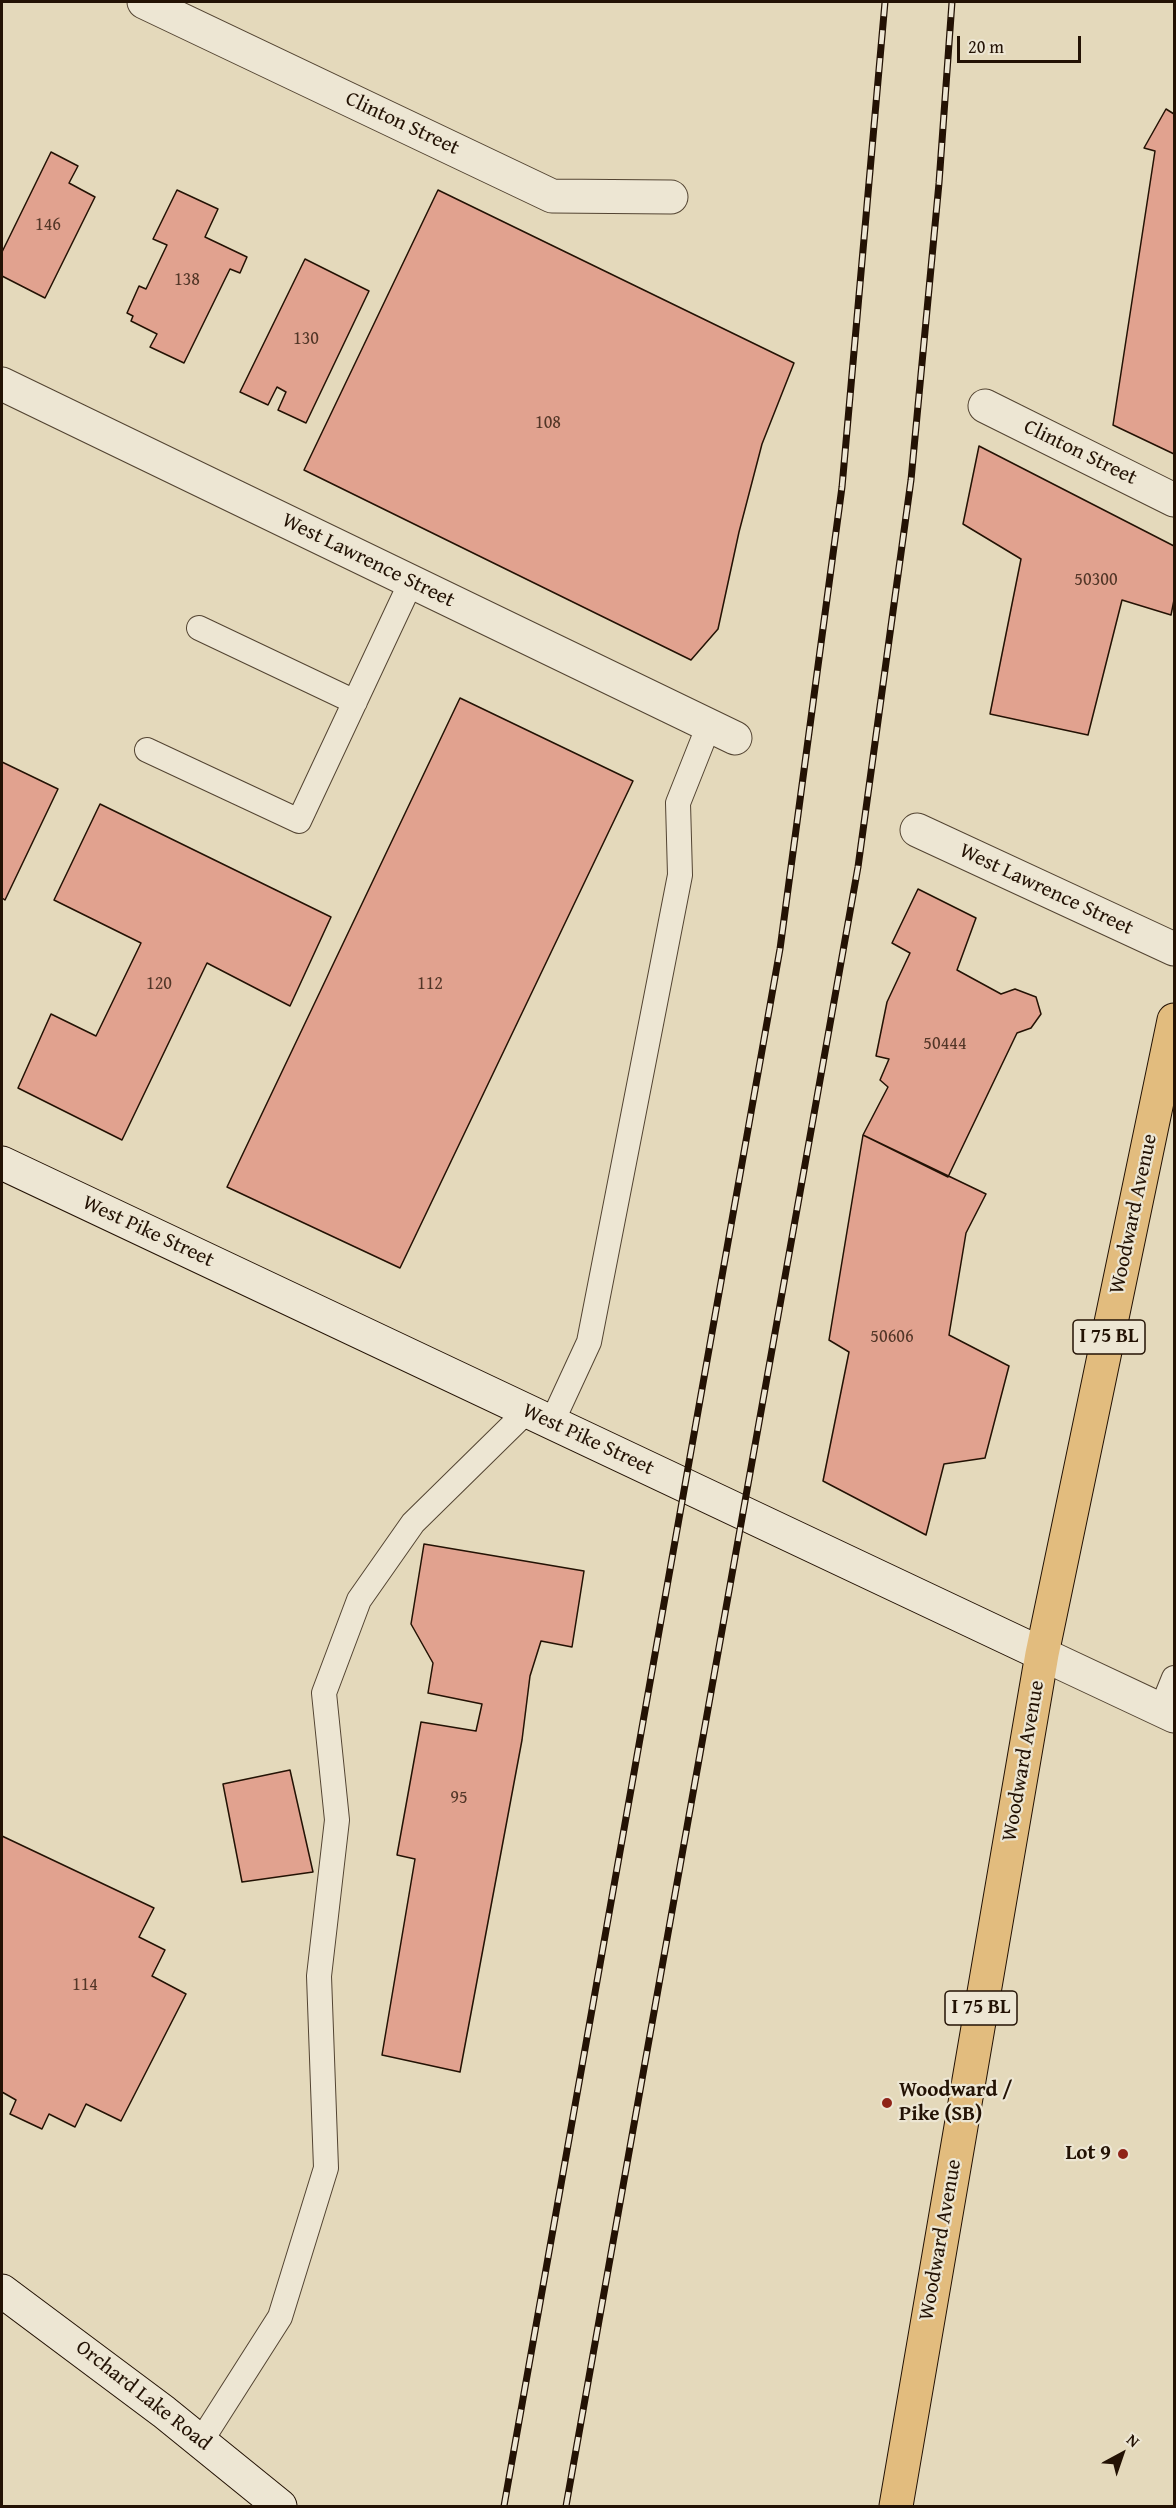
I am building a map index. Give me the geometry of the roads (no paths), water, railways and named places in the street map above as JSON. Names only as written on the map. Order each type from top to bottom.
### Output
[{"type":"main road","name":"Woodward Avenue","points":[[896,2506],[1042,1654],[1174,1020]]},
{"type":"street","name":"Clinton Street","points":[[144,2],[552,195],[671,197]]},
{"type":"street","name":"West Lawrence Street","points":[[2,384],[722,731]]},
{"type":"street","name":"Clinton Street","points":[[985,406],[1174,500]]},
{"type":"street","name":"West Lawrence Street","points":[[917,830],[1174,950]]},
{"type":"street","name":"West Pike Street","points":[[2,1163],[1168,1713]]},
{"type":"street","name":"Orchard Lake Road","points":[[2,2291],[79,2346],[280,2506]]},
{"type":"lane","points":[[147,750],[299,821],[411,582]]},
{"type":"lane","points":[[199,628],[355,702]]},
{"type":"lane","points":[[201,2441],[280,2317],[326,2168],[319,1976],[337,1820],[324,1693],[359,1600],[413,1524],[539,1417],[589,1342],[680,875],[678,803],[722,731]]},
{"type":"lane","points":[[1168,1713],[1174,1678]]},
{"type":"railway","points":[[504,2506],[780,949],[842,487],[885,2]]},
{"type":"railway","points":[[566,2506],[858,867],[911,480],[939,183],[952,2]]},
{"type":"place","name":"Woodward / Pike (SB)","points":[[887,2103]]},
{"type":"place","name":"Lot 9","points":[[1123,2154]]}]
